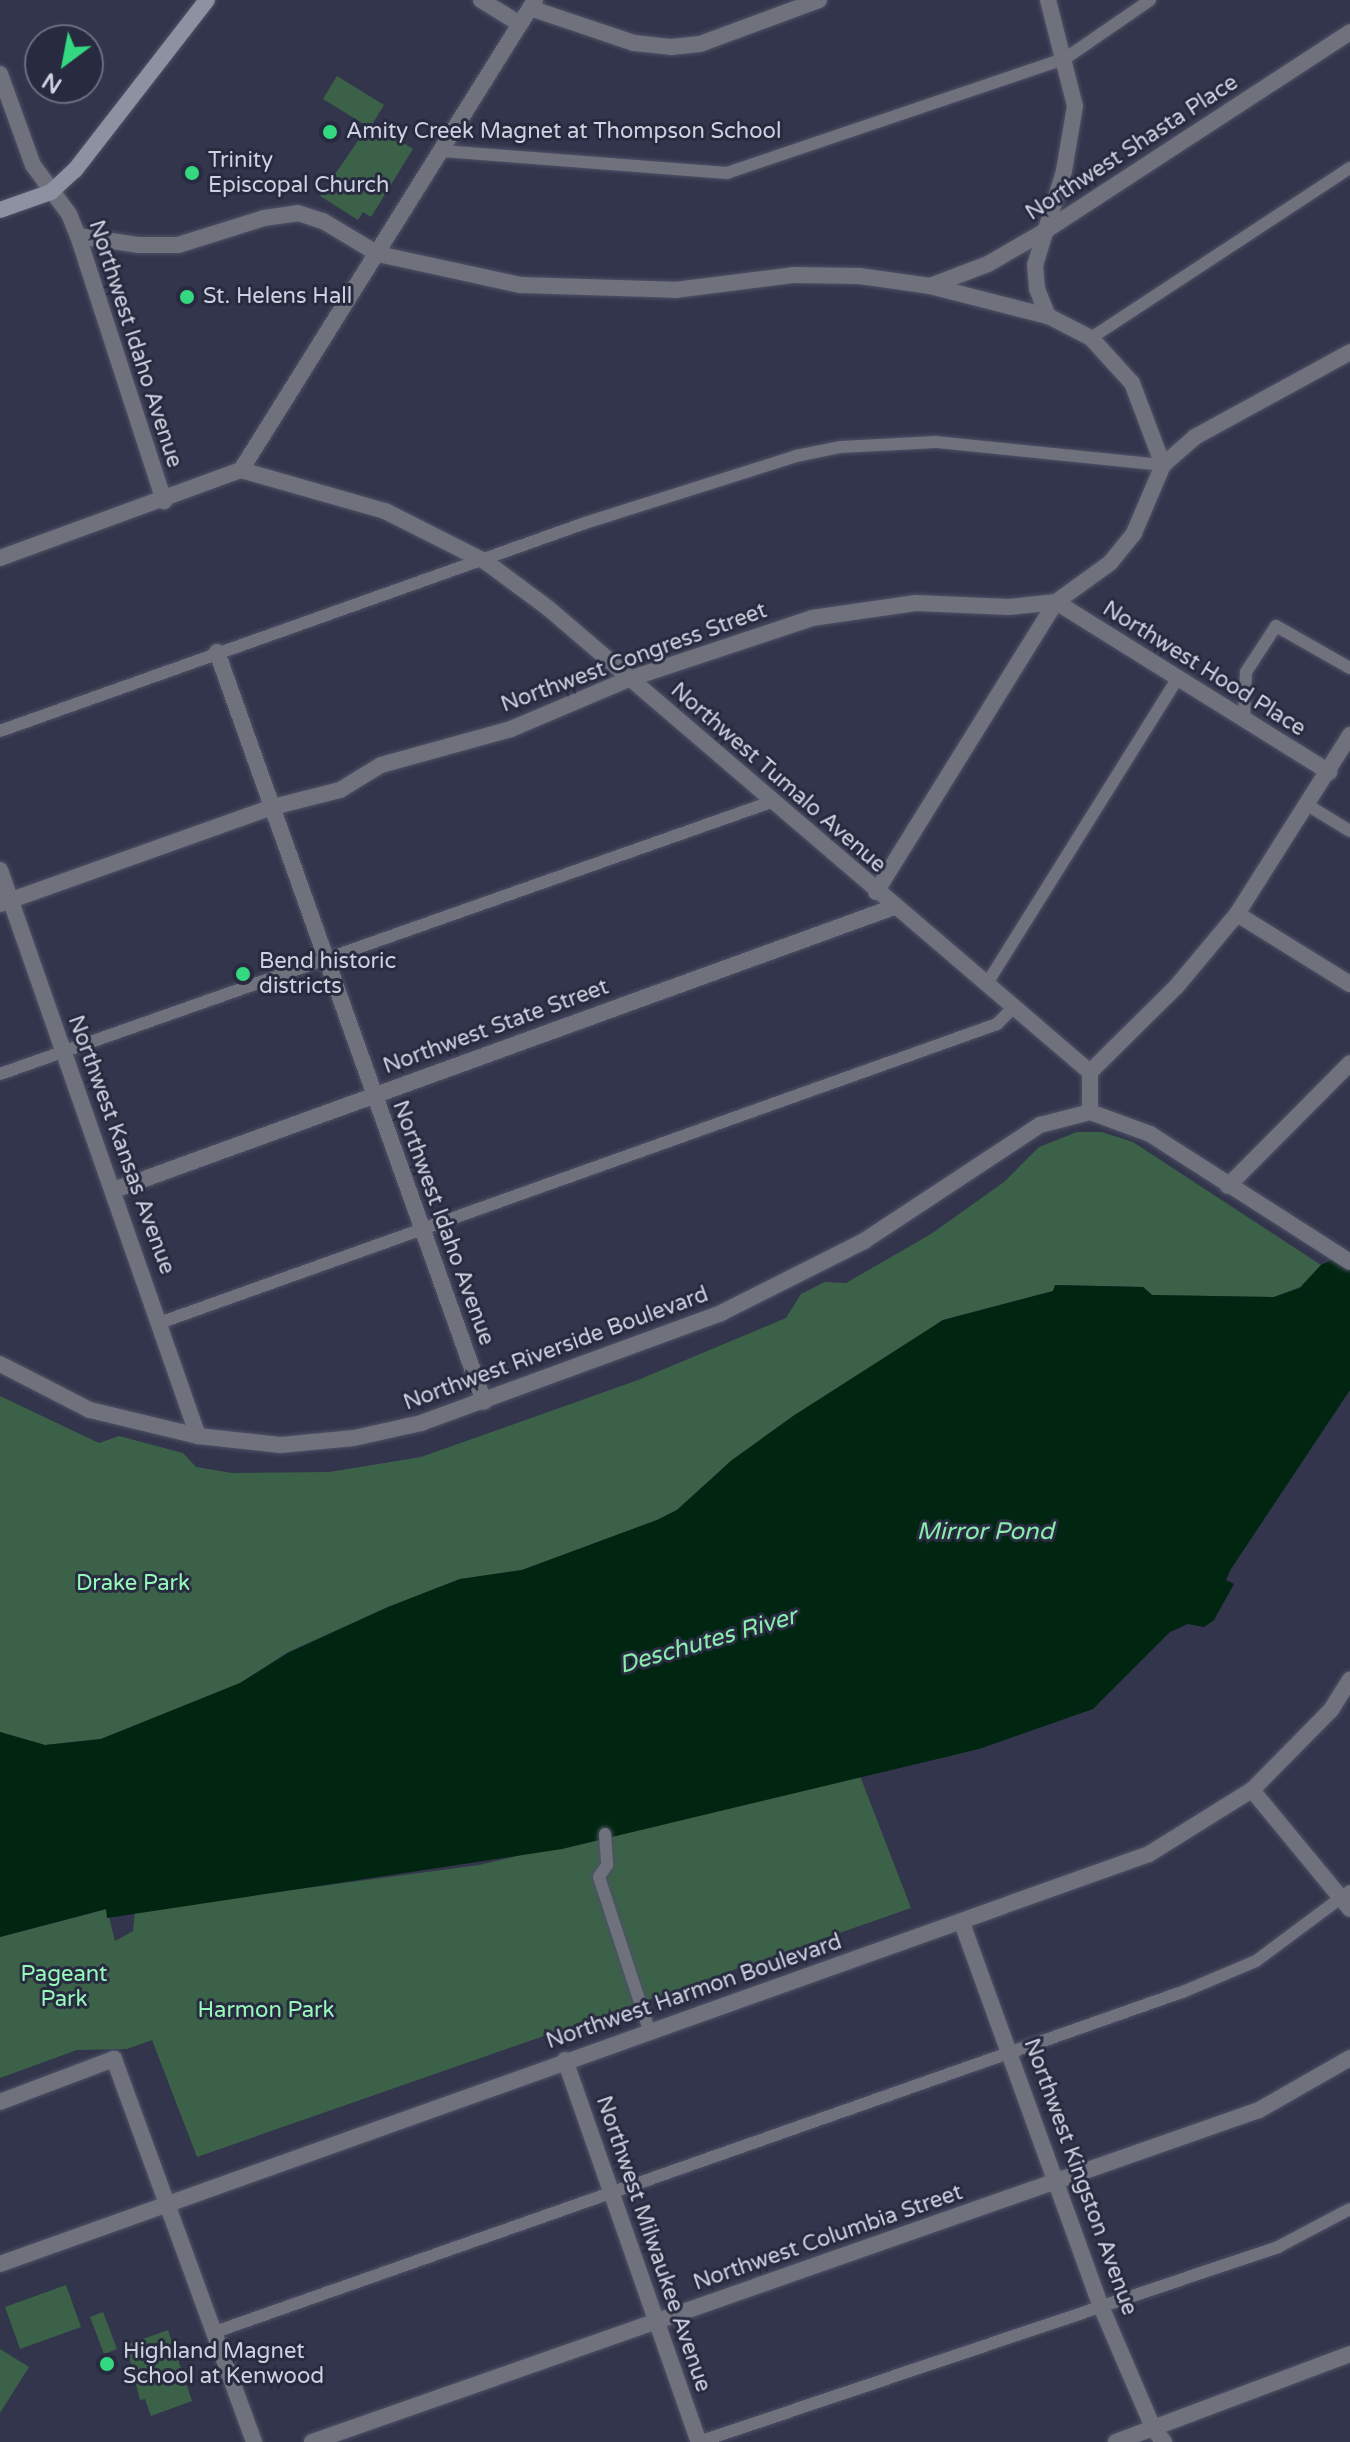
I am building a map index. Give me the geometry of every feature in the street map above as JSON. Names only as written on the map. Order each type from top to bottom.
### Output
[{"type":"main road","points":[[0,210],[51,192],[78,167],[207,0]]},
{"type":"street","points":[[481,0],[520,24]]},
{"type":"street","points":[[0,558],[164,501],[241,470],[532,4],[634,43],[671,47],[700,44],[819,0]]},
{"type":"street","points":[[1048,0],[1066,58],[1075,106],[1064,171],[1035,265],[1037,289],[1048,316]]},
{"type":"street","name":"Northwest Shasta Place","points":[[930,286],[988,264],[1045,231],[1350,32]]},
{"type":"street","name":"Northwest Idaho Avenue","points":[[0,74],[33,165],[78,236],[164,501]]},
{"type":"street","points":[[78,236],[139,245],[178,245],[298,213],[378,254],[520,285],[600,291],[675,290],[793,275],[859,276],[930,286],[1048,316],[1091,338],[1132,383],[1163,465]]},
{"type":"street","name":"Northwest Congress Street","points":[[5,902],[273,807],[340,790],[381,765],[418,752],[511,729],[629,679],[812,618],[916,603],[1009,607],[1056,602],[1086,585],[1126,543],[1150,502],[1163,465],[1195,437],[1350,352]]},
{"type":"street","name":"Northwest Tumalo Avenue","points":[[241,470],[385,511],[486,562],[629,679],[1090,1072]]},
{"type":"street","points":[[876,892],[1056,602]]},
{"type":"street","name":"Northwest Hood Place","points":[[1056,602],[1329,772]]},
{"type":"street","name":"Northwest Idaho Avenue","points":[[217,652],[484,1402]]},
{"type":"street","points":[[1350,735],[1309,806],[1237,914],[1176,987],[1090,1072],[1090,1112],[1131,1122],[1350,1262]]},
{"type":"street","name":"Northwest Kansas Avenue","points":[[0,870],[5,902],[162,1322],[198,1436]]},
{"type":"street","name":"Northwest State Street","points":[[114,1190],[894,907]]},
{"type":"street","points":[[1237,914],[1350,984]]},
{"type":"street","points":[[1228,1186],[1350,1063]]},
{"type":"street","name":"Northwest Riverside Boulevard","points":[[0,1364],[90,1410],[198,1436],[281,1445],[354,1438],[484,1402],[721,1313],[796,1279],[911,1212],[1040,1125],[1090,1112]]},
{"type":"street","name":"Northwest Harmon Boulevard","points":[[0,2264],[1149,1854],[1252,1790],[1331,1710],[1350,1679]]},
{"type":"street","points":[[1252,1790],[1347,1899]]},
{"type":"street","name":"Northwest Kingston Avenue","points":[[962,1923],[1013,2055],[1100,2304],[1159,2436]]},
{"type":"street","name":"Northwest Columbia Street","points":[[312,2442],[1259,2110],[1350,2058]]},
{"type":"street","points":[[0,2102],[114,2059],[170,2203],[254,2442]]},
{"type":"street","name":"Northwest Milwaukee Avenue","points":[[565,2060],[699,2442]]},
{"type":"street","points":[[1116,2442],[1159,2436],[1350,2354]]},
{"type":"lane","points":[[442,151],[727,173],[1066,58],[1150,0]]},
{"type":"lane","points":[[1091,338],[1350,168]]},
{"type":"lane","points":[[0,731],[217,652],[486,562],[585,523],[796,456],[841,447],[936,442],[1163,465]]},
{"type":"lane","points":[[1244,719],[1246,672],[1276,626],[1350,668]]},
{"type":"lane","points":[[986,985],[1177,679]]},
{"type":"lane","points":[[0,1074],[326,956],[771,802]]},
{"type":"lane","points":[[1309,806],[1350,831]]},
{"type":"lane","points":[[162,1322],[997,1024],[1013,1008]]},
{"type":"lane","points":[[605,1834],[607,1865],[599,1877],[649,2030]]},
{"type":"lane","points":[[215,2332],[1013,2055],[1256,1961],[1347,1899]]},
{"type":"lane","points":[[699,2442],[1100,2304],[1278,2247],[1350,2209]]},
{"type":"green space","points":[[337,76],[384,105],[370,128],[323,99]]},
{"type":"green space","points":[[376,126],[413,149],[371,217],[363,212],[358,220],[320,196],[364,132],[370,136]]},
{"type":"green space","name":"Drake Park","points":[[1077,1132],[1102,1132],[1133,1142],[1321,1265],[1300,1287],[1274,1297],[1152,1295],[1143,1287],[1056,1285],[1053,1291],[943,1320],[732,1460],[677,1510],[657,1520],[522,1570],[460,1579],[388,1607],[288,1652],[240,1683],[101,1739],[45,1745],[0,1732],[0,1396],[99,1443],[119,1436],[183,1453],[196,1467],[232,1473],[329,1472],[421,1457],[638,1380],[786,1318],[801,1294],[825,1282],[846,1283],[931,1234],[1004,1182],[1039,1147]]},
{"type":"green space","name":"Harmon Park","points":[[860,1776],[911,1908],[197,2157],[152,2040],[127,2049],[77,2050],[0,2078],[0,1937],[107,1909],[115,1941],[133,1931],[135,1911],[479,1865]]},
{"type":"green space","points":[[66,2285],[81,2327],[20,2349],[5,2307]]},
{"type":"green space","points":[[103,2312],[117,2349],[104,2354],[90,2317]]},
{"type":"green space","points":[[168,2330],[192,2401],[151,2416],[145,2399],[140,2400],[126,2345]]},
{"type":"green space","points":[[0,2349],[29,2367],[0,2413]]},
{"type":"water","name":"Mirror Pond","points":[[1350,1251],[1350,1390],[1231,1569],[1226,1580],[1234,1584],[1214,1620],[1204,1627],[1188,1624],[1170,1632],[1093,1709],[979,1749],[562,1849],[107,1918],[106,1909],[0,1937],[0,1732],[45,1745],[101,1739],[240,1683],[288,1653],[388,1607],[460,1579],[522,1570],[657,1520],[677,1510],[732,1460],[793,1416],[943,1320],[1053,1291],[1055,1285],[1143,1287],[1152,1295],[1274,1297],[1300,1288],[1321,1265]]},
{"type":"place","name":"Amity Creek Magnet at Thompson School","points":[[330,132]]},
{"type":"place","name":"Trinity Episcopal Church","points":[[192,173]]},
{"type":"place","name":"St. Helens Hall","points":[[187,297]]},
{"type":"place","name":"Bend historic districts","points":[[243,974]]},
{"type":"place","name":"Highland Magnet School at Kenwood","points":[[107,2364]]},
{"type":"water label","name":"Deschutes River","points":[[708,1641]]},
{"type":"park label","name":"Pageant Park","points":[[64,1986]]}]
